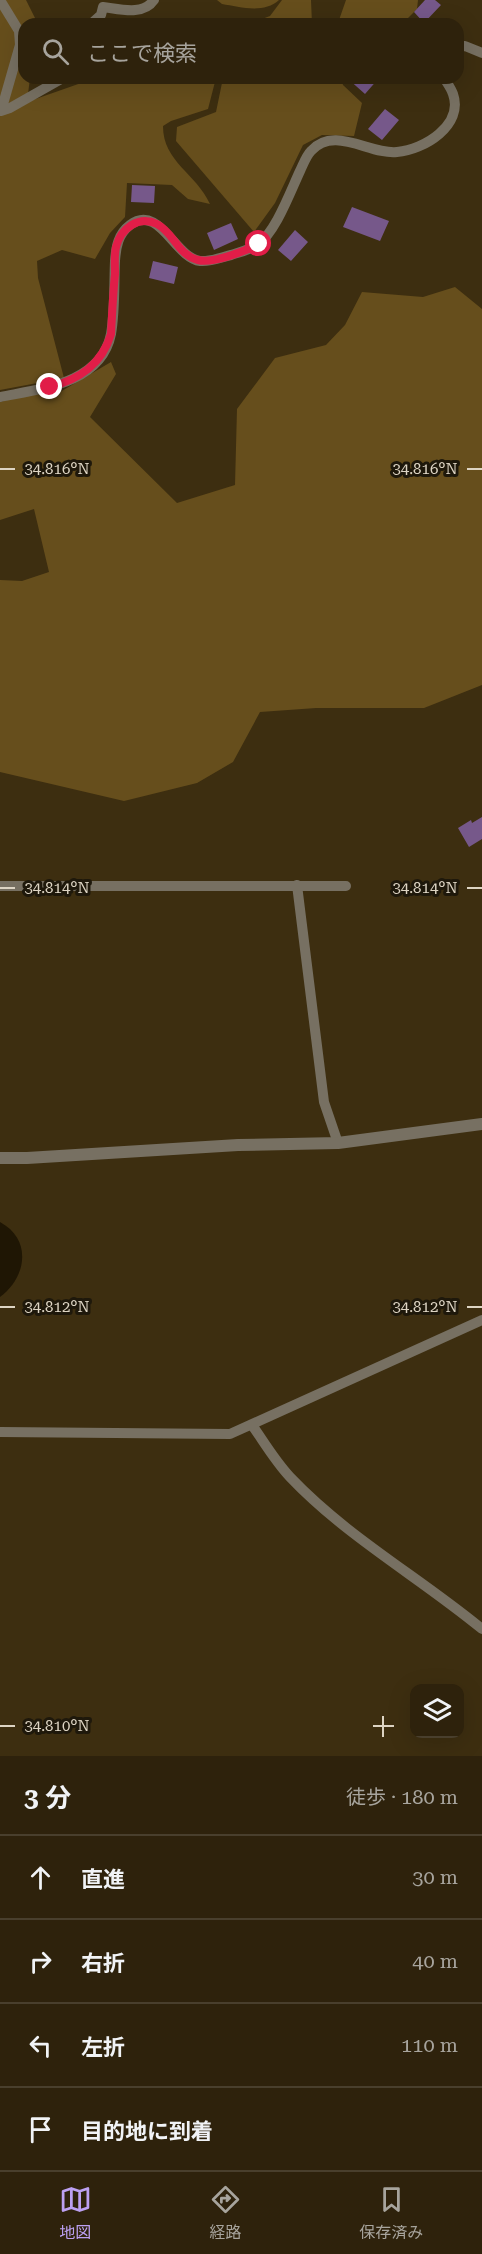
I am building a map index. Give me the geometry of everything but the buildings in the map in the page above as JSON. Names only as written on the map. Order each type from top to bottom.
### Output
[{"type":"street","points":[[0,0],[18,29]]},
{"type":"street","points":[[98,18],[103,7],[138,11],[152,4],[154,0]]},
{"type":"street","points":[[464,46],[482,53]]},
{"type":"street","points":[[18,52],[2,111],[52,84]]},
{"type":"street","points":[[0,397],[50,387],[74,379],[82,375],[100,357],[111,334],[116,246],[123,232],[133,223],[148,221],[160,225],[184,254],[199,261],[214,260],[244,251],[259,244],[271,228],[311,151],[324,141],[339,140],[381,151],[398,152],[433,140],[446,128],[453,112],[453,95],[447,84]]},
{"type":"street","points":[[297,885],[324,1102],[338,1143]]},
{"type":"street","points":[[0,886],[346,886]]},
{"type":"street","points":[[0,1158],[238,1145],[338,1143],[482,1124]]},
{"type":"street","points":[[0,1432],[230,1434],[482,1320]]},
{"type":"street","points":[[252,1425],[289,1476],[339,1522],[376,1552],[444,1598],[482,1629]]},
{"type":"shaded area","points":[[0,0],[26,0],[35,18],[18,18],[18,84],[29,84],[27,102],[78,84],[214,84],[208,109],[171,121],[163,126],[168,149],[204,193],[210,204],[188,199],[172,185],[127,183],[125,217],[110,233],[95,259],[62,250],[37,261],[38,278],[64,378],[0,390]]},
{"type":"shaded area","points":[[217,0],[279,0],[266,7],[244,8],[222,4]]},
{"type":"shaded area","points":[[282,0],[311,0],[312,18],[265,18],[270,16]]},
{"type":"shaded area","points":[[346,0],[418,0],[417,9],[408,18],[340,18]]},
{"type":"shaded area","points":[[222,84],[343,84],[362,103],[354,136],[322,135],[303,145],[275,203],[254,232],[176,141],[177,127],[216,112]]},
{"type":"shaded area","points":[[455,287],[482,309],[482,685],[424,708],[316,708],[260,712],[233,762],[197,783],[124,801],[0,772],[0,580],[22,581],[49,572],[34,509],[0,520],[0,402],[25,395],[60,392],[111,362],[116,374],[90,417],[177,503],[235,485],[237,409],[275,358],[326,345],[345,325],[362,292],[423,297]]},
{"type":"shaded area","points":[[0,1222],[18,1239],[22,1259],[16,1280],[0,1297]]},
{"type":"route","points":[[50,387],[82,375],[100,357],[107,345],[111,334],[116,246],[123,232],[133,223],[148,221],[160,225],[184,254],[199,261],[214,260],[259,244]]}]
